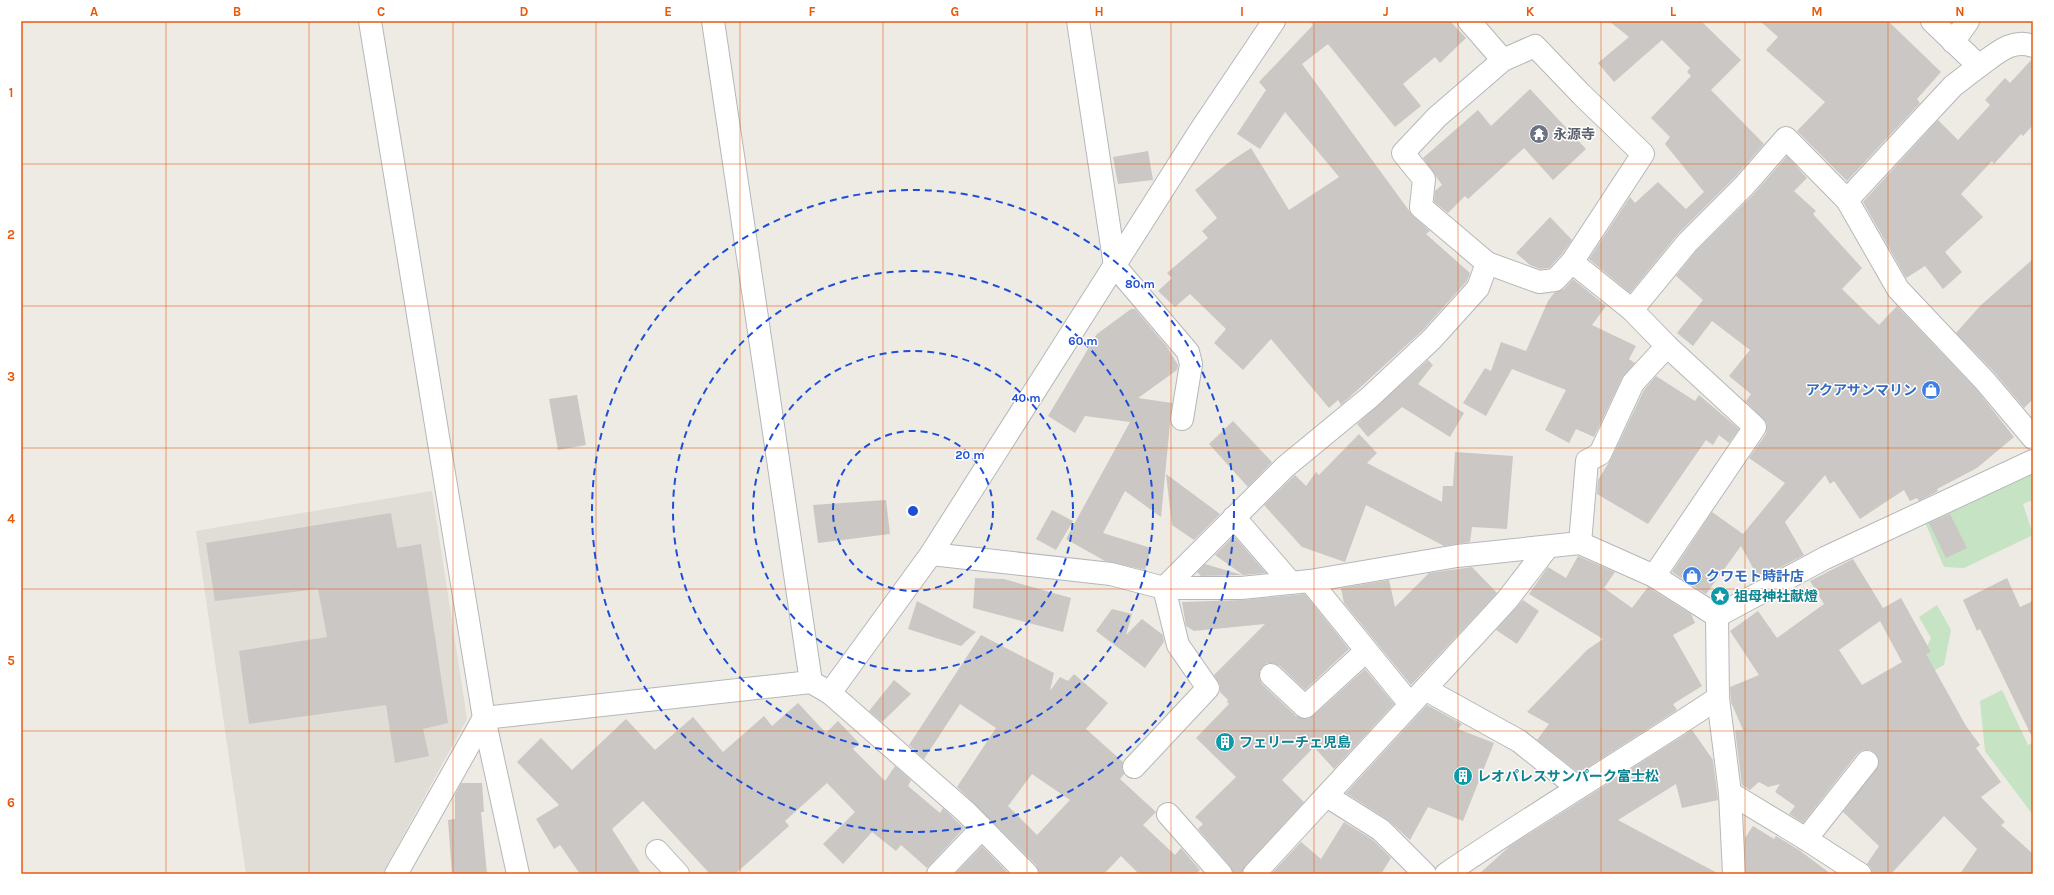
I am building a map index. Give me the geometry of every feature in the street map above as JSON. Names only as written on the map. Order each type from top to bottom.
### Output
[{"type":"street","points":[[370,21],[484,718],[518,874]]},
{"type":"street","points":[[713,21],[811,682]]},
{"type":"street","points":[[1078,21],[1115,266],[1188,352],[1191,364],[1182,419]]},
{"type":"street","points":[[830,693],[931,554],[1200,131],[1274,21]]},
{"type":"street","points":[[1469,21],[1503,60]]},
{"type":"street","points":[[1932,21],[1979,66]]},
{"type":"street","points":[[1953,42],[1968,21]]},
{"type":"street","points":[[1847,200],[1952,86],[2009,45],[2026,44],[2033,46]]},
{"type":"street","points":[[1535,46],[1581,94],[1643,154],[1572,262],[1555,280],[1539,282],[1488,263],[1421,207],[1424,179],[1403,153],[1437,117],[1503,60],[1535,46]]},
{"type":"street","points":[[1632,310],[1687,243],[1744,186],[1786,138],[1847,200],[1898,289],[1986,381],[2033,438]]},
{"type":"street","points":[[1572,262],[1632,310],[1667,346],[1755,427],[1654,576]]},
{"type":"street","points":[[1164,588],[1285,467],[1370,397],[1432,339],[1478,288],[1488,263]]},
{"type":"street","points":[[1580,544],[1587,461],[1600,454],[1633,383],[1667,346]]},
{"type":"street","points":[[1717,616],[1825,558],[2033,461]]},
{"type":"street","points":[[1234,517],[1301,582],[1366,651],[1410,704]]},
{"type":"street","points":[[931,554],[1111,574],[1164,588],[1241,588],[1301,582],[1457,556],[1580,544],[1654,576],[1717,616]]},
{"type":"street","points":[[1254,874],[1506,600],[1547,548]]},
{"type":"street","points":[[1134,767],[1208,688],[1178,645],[1164,588]]},
{"type":"street","points":[[1717,616],[1718,698],[1730,793],[1734,874]]},
{"type":"street","points":[[1271,675],[1305,707],[1366,651]]},
{"type":"street","points":[[484,718],[811,682],[830,693],[966,812],[1027,874]]},
{"type":"street","points":[[1425,689],[1519,741],[1578,788]]},
{"type":"street","points":[[1452,872],[1578,788],[1718,698]]},
{"type":"street","points":[[396,874],[484,718]]},
{"type":"street","points":[[1806,839],[1867,762]]},
{"type":"street","points":[[1730,793],[1860,874]]},
{"type":"street","points":[[1327,796],[1381,830],[1425,874]]},
{"type":"street","points":[[1168,814],[1221,874]]},
{"type":"street","points":[[938,874],[982,828]]},
{"type":"street","points":[[657,851],[678,874]]},
{"type":"shaded area","points":[[432,491],[467,719],[382,874],[246,874],[196,531]]},
{"type":"green space","points":[[2033,468],[2033,500],[2023,504],[2033,535],[1964,568],[1944,567],[1924,520]]},
{"type":"green space","points":[[1937,605],[1951,630],[1944,665],[1926,675],[1919,664],[1931,638],[1919,617]]},
{"type":"green space","points":[[2002,690],[2028,745],[2033,743],[2033,815],[1985,751],[1980,701]]},
{"type":"building","points":[[1310,21],[1450,21],[1466,38],[1440,63],[1435,57],[1403,84],[1421,106],[1395,127],[1328,44],[1302,64],[1413,216],[1430,231],[1426,234],[1470,273],[1467,281],[1423,330],[1341,405],[1338,400],[1329,408],[1271,339],[1243,370],[1214,343],[1226,329],[1190,294],[1175,307],[1158,291],[1172,278],[1167,273],[1208,238],[1202,231],[1217,218],[1195,190],[1228,163],[1251,148],[1289,210],[1339,177],[1285,112],[1260,149],[1237,134],[1266,90],[1259,82],[1313,25]]},
{"type":"building","points":[[1609,21],[1701,21],[1741,60],[1711,90],[1764,144],[1735,177],[1678,234],[1630,293],[1589,259],[1630,197],[1635,203],[1658,182],[1686,209],[1704,192],[1665,144],[1670,137],[1651,118],[1691,76],[1687,72],[1690,68],[1662,40],[1614,82],[1598,63],[1629,37]]},
{"type":"building","points":[[1760,21],[1888,21],[1941,72],[1917,99],[1920,103],[1847,181],[1797,131],[1825,102],[1766,50],[1778,37]]},
{"type":"building","points":[[2033,58],[2033,125],[2023,136],[2021,134],[1994,164],[1992,161],[1961,194],[1983,217],[1945,252],[1962,272],[1943,289],[1925,266],[1906,278],[1863,202],[1938,120],[1958,140],[1990,105],[1985,100],[2005,78],[2010,83]]},
{"type":"building","points":[[1530,89],[1586,149],[1553,180],[1524,148],[1468,199],[1465,196],[1448,213],[1434,202],[1435,191],[1442,185],[1423,158],[1478,110],[1491,126]]},
{"type":"building","points":[[1148,151],[1153,180],[1118,184],[1113,157]]},
{"type":"building","points":[[1787,156],[1807,178],[1794,191],[1816,211],[1813,214],[1862,268],[1842,289],[1879,325],[1897,306],[1976,389],[2014,437],[1977,468],[1937,489],[1938,491],[1919,501],[1917,498],[1910,501],[1904,490],[1860,519],[1834,481],[1830,484],[1825,475],[1785,522],[1804,555],[1759,579],[1741,546],[1706,594],[1672,572],[1712,512],[1743,534],[1785,483],[1749,458],[1766,434],[1767,423],[1744,400],[1746,401],[1751,394],[1729,376],[1750,350],[1712,321],[1693,346],[1677,333],[1703,300],[1676,276],[1696,251],[1753,195]]},
{"type":"building","points":[[1550,217],[1572,240],[1549,268],[1540,269],[1530,265],[1516,253]]},
{"type":"building","points":[[2033,259],[2033,399],[2024,408],[1994,372],[1956,333],[1980,306]]},
{"type":"building","points":[[1573,279],[1606,306],[1592,325],[1636,346],[1629,359],[1635,363],[1622,378],[1594,437],[1576,429],[1569,443],[1545,430],[1566,390],[1512,369],[1486,416],[1463,403],[1485,368],[1491,371],[1501,342],[1526,351],[1548,301],[1554,293],[1564,289]]},
{"type":"building","points":[[1131,309],[1135,309],[1167,347],[1178,365],[1177,370],[1138,398],[1172,403],[1161,517],[1125,491],[1103,533],[1151,548],[1145,570],[1105,561],[1066,539],[1130,422],[1085,416],[1075,433],[1048,416],[1097,334]]},
{"type":"building","points":[[1428,360],[1433,365],[1418,384],[1464,413],[1450,437],[1402,407],[1368,437],[1357,424]]},
{"type":"building","points":[[1656,376],[1695,401],[1699,395],[1739,429],[1729,443],[1719,435],[1713,445],[1706,440],[1648,524],[1597,494],[1598,480],[1611,459],[1644,390]]},
{"type":"building","points":[[577,395],[586,445],[558,450],[549,399]]},
{"type":"building","points":[[1233,421],[1272,462],[1248,487],[1209,444]]},
{"type":"building","points":[[1359,434],[1377,453],[1367,463],[1442,502],[1443,486],[1453,486],[1455,452],[1513,456],[1507,529],[1472,527],[1470,542],[1444,546],[1366,505],[1345,562],[1302,547],[1264,505],[1295,475],[1306,486],[1316,472],[1319,475]]},
{"type":"building","points":[[1166,474],[1220,514],[1194,540],[1172,525]]},
{"type":"building","points":[[886,500],[890,534],[818,543],[813,505]]},
{"type":"building","points":[[1052,510],[1073,521],[1056,550],[1036,539]]},
{"type":"building","points":[[391,513],[397,548],[421,544],[448,723],[423,729],[429,756],[395,763],[386,705],[249,724],[239,651],[327,637],[318,589],[215,601],[206,543]]},
{"type":"building","points":[[1950,514],[1967,548],[1946,558],[1929,523]]},
{"type":"building","points":[[1234,536],[1266,573],[1243,575],[1215,555]]},
{"type":"building","points":[[1578,556],[1615,572],[1604,588],[1632,608],[1648,587],[1691,614],[1695,623],[1673,635],[1702,686],[1673,704],[1677,710],[1579,773],[1537,740],[1549,724],[1527,712],[1587,650],[1603,639],[1529,594],[1548,567],[1566,578]]},
{"type":"building","points":[[1853,559],[1883,608],[1901,598],[1931,652],[1926,654],[1966,726],[1980,745],[1976,748],[2001,782],[1981,797],[2005,822],[2001,825],[2033,854],[2033,874],[1960,874],[1977,849],[1944,816],[1891,874],[1872,874],[1871,868],[1867,864],[1879,846],[1843,812],[1879,764],[1878,757],[1874,752],[1869,750],[1863,750],[1857,754],[1803,823],[1789,814],[1795,806],[1775,792],[1780,784],[1768,787],[1759,782],[1750,790],[1742,785],[1735,730],[1743,730],[1731,702],[1730,687],[1759,675],[1730,631],[1758,611],[1777,638],[1824,604],[1810,581]],"holes":[[[1880,621],[1902,662],[1862,685],[1839,650]]]},
{"type":"building","points":[[1205,564],[1242,575],[1201,576],[1197,572]]},
{"type":"building","points":[[1472,567],[1497,593],[1411,685],[1344,603],[1341,588],[1389,580],[1395,607],[1429,573]]},
{"type":"building","points":[[975,578],[1004,579],[1071,598],[1063,632],[973,608]]},
{"type":"building","points":[[2007,578],[2020,607],[2033,601],[2033,739],[1980,629],[1977,631],[1963,600]]},
{"type":"building","points":[[1305,594],[1349,649],[1305,690],[1280,666],[1273,663],[1267,663],[1259,672],[1259,678],[1262,684],[1296,716],[1308,719],[1365,669],[1394,704],[1334,769],[1314,747],[1282,780],[1304,802],[1245,866],[1242,874],[1233,874],[1230,866],[1198,829],[1203,824],[1195,817],[1236,777],[1196,738],[1229,704],[1227,702],[1228,700],[1220,692],[1220,686],[1214,675],[1265,624],[1194,631],[1186,626],[1182,602],[1242,600]]},
{"type":"building","points":[[1523,600],[1539,611],[1517,644],[1496,630]]},
{"type":"building","points":[[917,601],[976,632],[961,646],[908,629]]},
{"type":"building","points":[[1112,609],[1132,614],[1126,635],[1142,619],[1163,635],[1164,642],[1145,668],[1096,631]]},
{"type":"building","points":[[981,635],[1054,673],[1050,691],[1060,677],[1068,681],[1074,674],[1108,703],[1086,729],[1123,762],[1122,770],[1124,774],[1120,779],[1156,812],[1143,825],[1175,855],[1181,848],[1200,870],[1196,874],[1139,874],[1121,856],[1104,874],[1039,874],[1036,865],[957,787],[996,728],[960,704],[924,759],[909,745]],"holes":[[[1032,774],[1070,800],[1037,835],[1008,806]]]},
{"type":"building","points":[[894,680],[911,694],[882,722],[869,711]]},
{"type":"building","points":[[798,703],[826,733],[838,721],[859,743],[853,749],[885,781],[895,766],[911,780],[908,786],[940,813],[943,808],[964,828],[927,868],[901,845],[896,851],[872,832],[843,864],[823,844],[855,812],[827,783],[785,821],[789,826],[735,874],[710,874],[643,801],[612,829],[641,874],[580,874],[560,845],[554,849],[536,819],[559,805],[517,762],[541,738],[572,770],[626,719],[655,750],[693,717],[723,752],[764,716],[772,726]]},
{"type":"building","points":[[1427,705],[1462,724],[1458,729],[1494,743],[1463,821],[1428,807],[1410,840],[1388,820],[1346,793]]},
{"type":"building","points":[[1692,730],[1713,760],[1718,800],[1682,808],[1676,784],[1618,820],[1719,874],[1479,874],[1510,846]]},
{"type":"building","points":[[461,783],[482,783],[484,812],[481,812],[487,874],[452,874],[448,820],[455,819],[455,795]]},
{"type":"building","points":[[1344,822],[1373,840],[1391,858],[1381,874],[1271,874],[1301,842],[1321,859]]},
{"type":"building","points":[[1753,826],[1774,839],[1776,836],[1799,850],[1831,874],[1746,874],[1745,838]]},
{"type":"building","points":[[982,846],[1009,874],[956,873]]},
{"type":"place","name":"永源寺","points":[[1539,134]]},
{"type":"place","name":"アクアサンマリン","points":[[1931,390]]},
{"type":"place","name":"クワモト時計店","points":[[1692,576]]},
{"type":"place","name":"祖母神社献燈","points":[[1720,596]]},
{"type":"place","name":"フェリーチェ児島","points":[[1225,742]]},
{"type":"place","name":"レオパレスサンパーク富士松","points":[[1463,776]]}]
